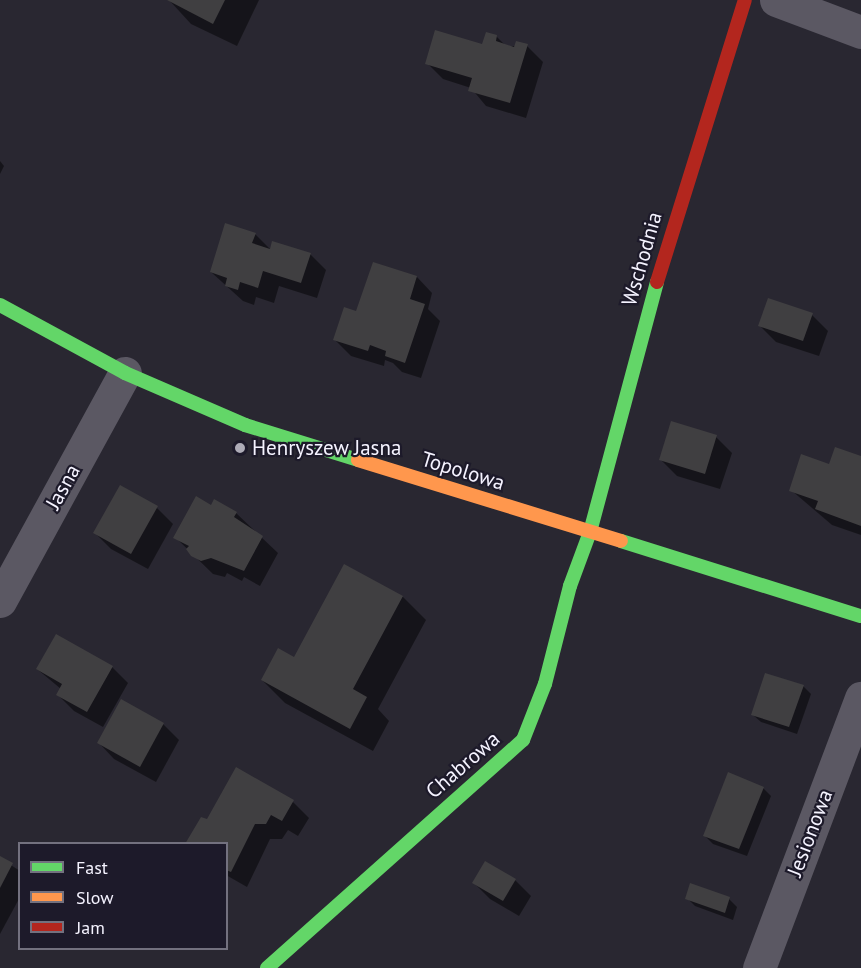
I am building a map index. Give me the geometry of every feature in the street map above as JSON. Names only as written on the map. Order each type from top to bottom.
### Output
[{"type":"street","name":"Wschodnia","points":[[590,532],[665,251],[745,0]]},
{"type":"street","points":[[776,0],[861,32]]},
{"type":"street","name":"Topolowa","points":[[0,304],[125,373],[255,429],[861,616]]},
{"type":"street","name":"Jasna","points":[[0,601],[125,373]]},
{"type":"street","name":"Chabrowa","points":[[267,968],[348,892],[523,740],[545,684],[570,586],[590,532]]},
{"type":"street","name":"Jesionowa","points":[[759,968],[861,698]]},
{"type":"building","points":[[167,0],[225,0],[213,24]]},
{"type":"building","points":[[435,30],[482,44],[486,32],[497,35],[496,41],[514,47],[516,41],[528,44],[510,103],[468,91],[472,78],[425,64]]},
{"type":"building","points":[[225,223],[256,233],[252,243],[270,249],[272,241],[311,253],[301,283],[263,271],[258,288],[240,282],[238,290],[225,286],[227,278],[210,272]]},
{"type":"building","points":[[373,262],[417,276],[410,299],[425,304],[405,363],[385,356],[386,351],[370,345],[368,351],[333,340],[344,307],[356,311]]},
{"type":"building","points":[[768,298],[813,313],[803,341],[758,326]]},
{"type":"building","points":[[671,421],[717,435],[705,474],[659,460]]},
{"type":"building","points":[[835,447],[861,456],[861,526],[815,509],[818,501],[789,491],[801,454],[829,464]]},
{"type":"building","points":[[120,485],[158,506],[131,554],[93,533]]},
{"type":"building","points":[[196,496],[211,505],[214,499],[237,512],[234,517],[263,536],[244,571],[211,558],[201,561],[191,556],[186,549],[189,546],[173,538]]},
{"type":"building","points":[[344,564],[403,596],[353,689],[367,697],[350,729],[261,680],[278,648],[294,657]]},
{"type":"building","points":[[56,634],[113,666],[87,712],[56,695],[62,684],[36,669]]},
{"type":"building","points":[[765,673],[804,685],[789,727],[751,715]]},
{"type":"building","points":[[121,699],[164,723],[140,767],[97,743]]},
{"type":"building","points":[[236,767],[294,800],[282,821],[271,815],[266,824],[255,824],[231,872],[228,871],[228,842],[186,842],[201,817],[207,819]]},
{"type":"building","points":[[728,772],[764,787],[739,849],[703,836]]},
{"type":"building","points":[[0,856],[13,863],[0,888]]},
{"type":"building","points":[[485,861],[516,879],[503,901],[472,883]]},
{"type":"building","points":[[690,883],[730,897],[725,913],[685,899]]},
{"type":"traffic: fast","points":[[267,968],[523,740],[545,684],[570,586],[590,532],[657,282]]},
{"type":"traffic: fast","points":[[0,305],[125,373],[245,425],[358,460]]},
{"type":"traffic: fast","points":[[621,541],[861,616]]},
{"type":"traffic: slow","points":[[358,460],[621,541]]},
{"type":"traffic: jam","points":[[657,282],[745,0]]},
{"type":"place","name":"Henryszew Jasna","points":[[240,448]]}]
